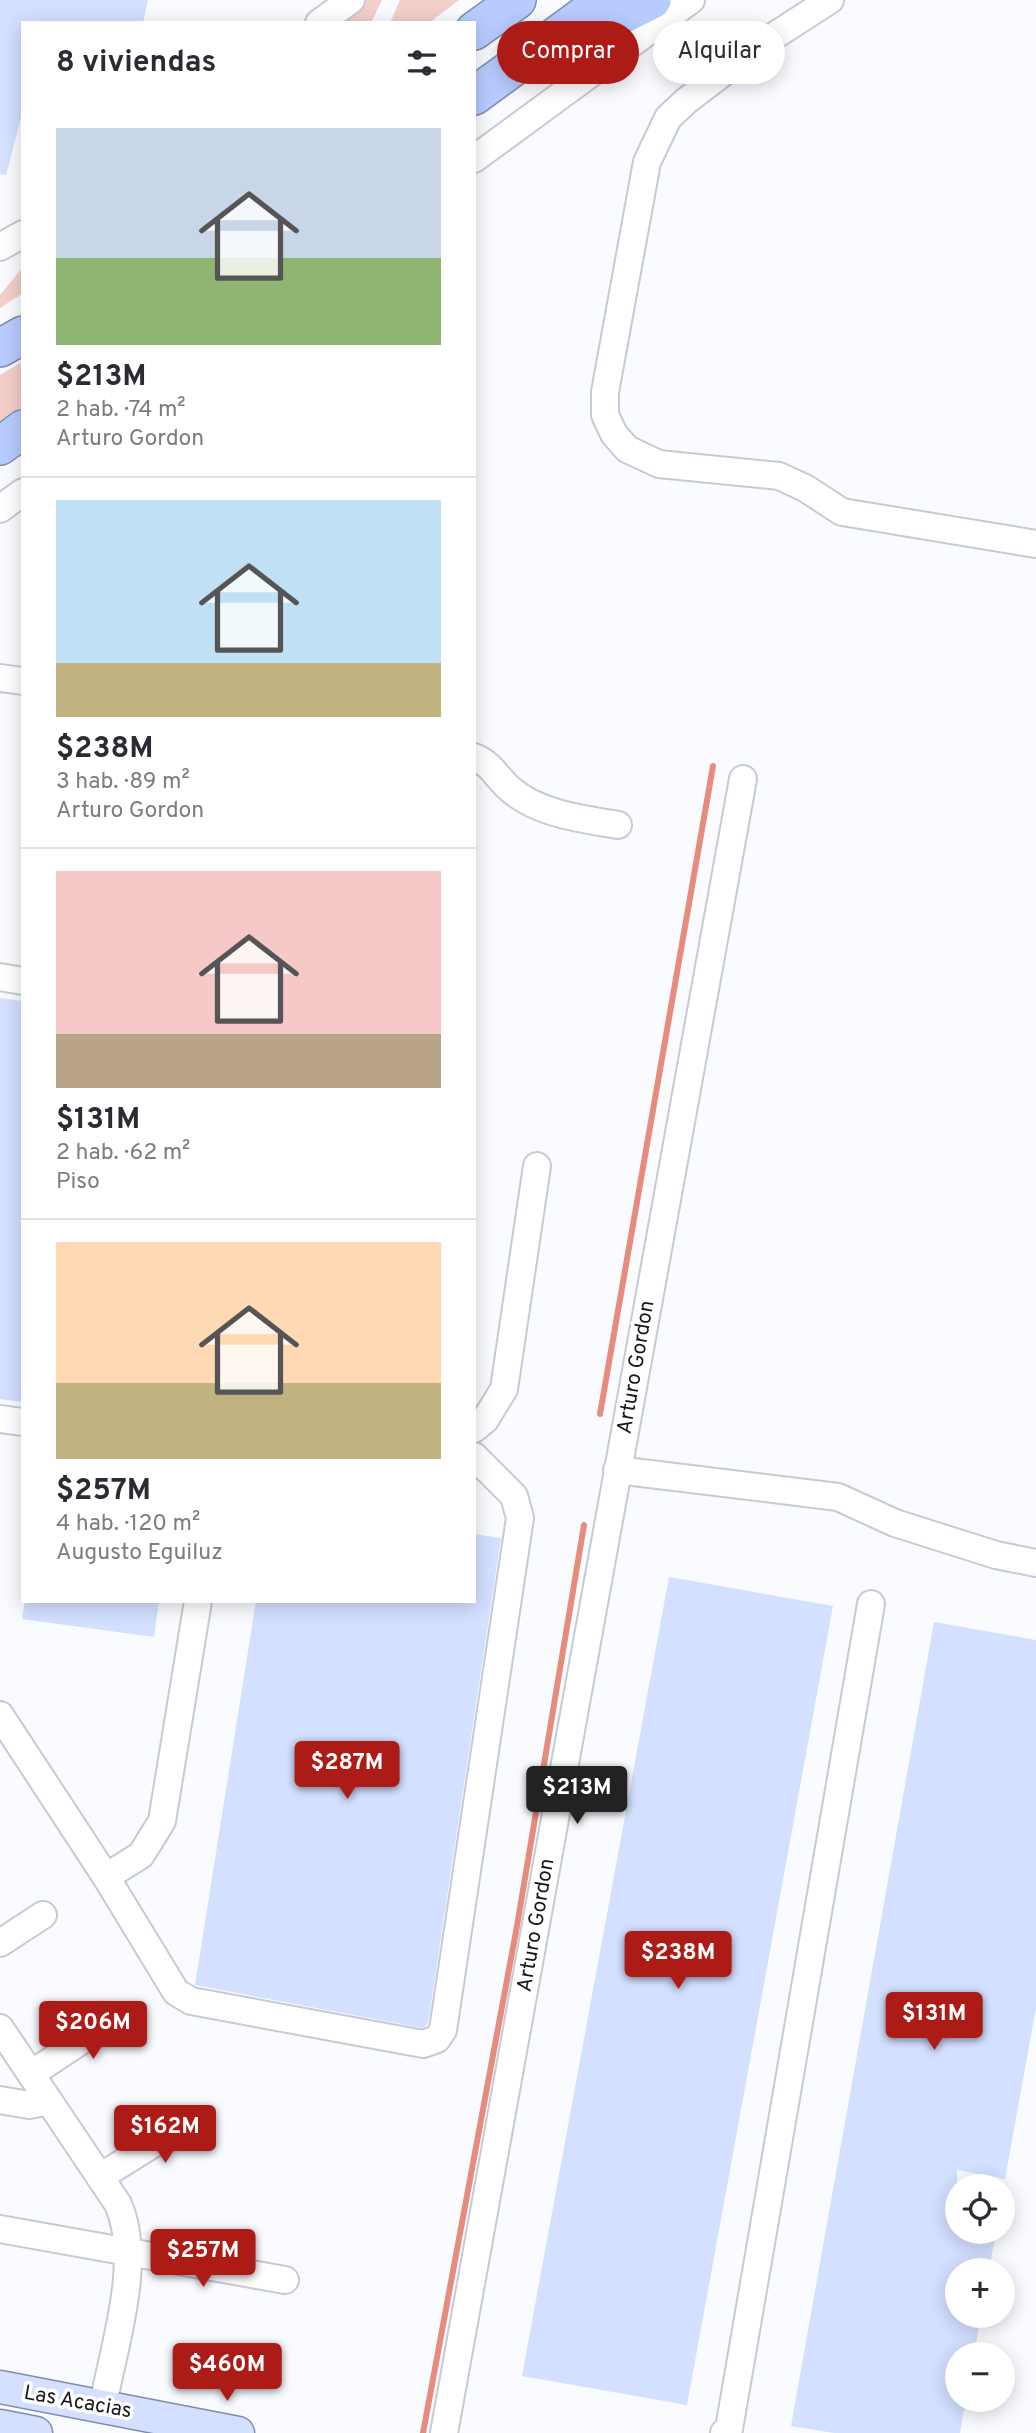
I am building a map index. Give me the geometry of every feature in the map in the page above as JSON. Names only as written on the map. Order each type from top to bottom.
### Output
[{"type":"highway","points":[[476,30],[517,0]]},
{"type":"highway","points":[[576,21],[605,0]]},
{"type":"highway","points":[[608,21],[652,0]]},
{"type":"highway","points":[[476,95],[497,79]]},
{"type":"highway","points":[[0,348],[21,336]]},
{"type":"highway","points":[[0,446],[21,430]]},
{"type":"main road","name":"Las Acacias","points":[[0,2387],[103,2405],[204,2429],[238,2433]]},
{"type":"main road","name":"Las Acacias","points":[[0,2426],[36,2433]]},
{"type":"street","points":[[322,21],[351,0]]},
{"type":"street","points":[[476,158],[691,0]]},
{"type":"street","points":[[831,0],[757,47],[686,101],[668,118],[656,137],[642,189],[605,392],[605,415],[614,434],[627,449],[659,464],[779,476],[805,488],[842,512],[1036,544]]},
{"type":"street","points":[[0,247],[21,235]]},
{"type":"street","points":[[0,509],[21,493]]},
{"type":"street","points":[[0,678],[21,681]]},
{"type":"street","points":[[476,758],[488,762],[511,789],[540,806],[577,818],[618,825]]},
{"type":"street","name":"Arturo Gordon","points":[[444,2433],[743,779]]},
{"type":"street","points":[[0,977],[21,981]]},
{"type":"street","points":[[476,1427],[485,1420],[503,1389],[537,1166]]},
{"type":"street","points":[[0,1419],[21,1422]]},
{"type":"street","points":[[0,1715],[106,1877],[176,1992],[191,2001],[423,2044],[437,2039],[443,2030],[520,1518],[514,1496],[476,1457]]},
{"type":"street","points":[[617,1470],[838,1497],[895,1523],[996,1555],[1036,1563]]},
{"type":"street","points":[[106,1877],[141,1855],[162,1821],[198,1603]]},
{"type":"street","points":[[728,2432],[871,1604]]},
{"type":"street","points":[[0,1943],[43,1915]]},
{"type":"street","points":[[31,2074],[111,2021]]},
{"type":"street","points":[[0,2028],[122,2214],[129,2253],[103,2405]]},
{"type":"street","points":[[0,2100],[29,2105],[49,2101]]},
{"type":"street","points":[[100,2177],[185,2124]]},
{"type":"street","points":[[0,2229],[285,2280]]},
{"type":"shaded area","points":[[362,0],[382,0],[372,21],[334,21]]},
{"type":"shaded area","points":[[400,0],[459,0],[432,21],[391,21]]},
{"type":"shaded area","points":[[21,269],[21,294],[0,308],[0,295]]},
{"type":"shaded area","points":[[21,362],[21,410],[0,425],[0,375]]},
{"type":"building","points":[[0,0],[148,0],[143,21],[21,21],[21,118],[6,175],[0,174]]},
{"type":"building","points":[[0,998],[21,1001],[21,1402],[0,1399]]},
{"type":"building","points":[[476,1534],[501,1538],[428,2024],[422,2028],[195,1985],[256,1603],[476,1603]]},
{"type":"building","points":[[669,1577],[833,1606],[687,2405],[522,2376]]},
{"type":"building","points":[[25,1603],[159,1603],[154,1637],[22,1619]]},
{"type":"building","points":[[934,1622],[1036,1640],[1036,2008],[1006,2174],[978,2174],[957,2170],[957,2174],[945,2174],[945,2244],[994,2244],[991,2258],[945,2258],[945,2328],[979,2328],[976,2342],[945,2342],[945,2412],[964,2412],[960,2433],[834,2433],[791,2426]]},
{"type":"waterway","points":[[600,1414],[713,766]]},
{"type":"waterway","points":[[423,2433],[517,1926],[584,1525]]}]
